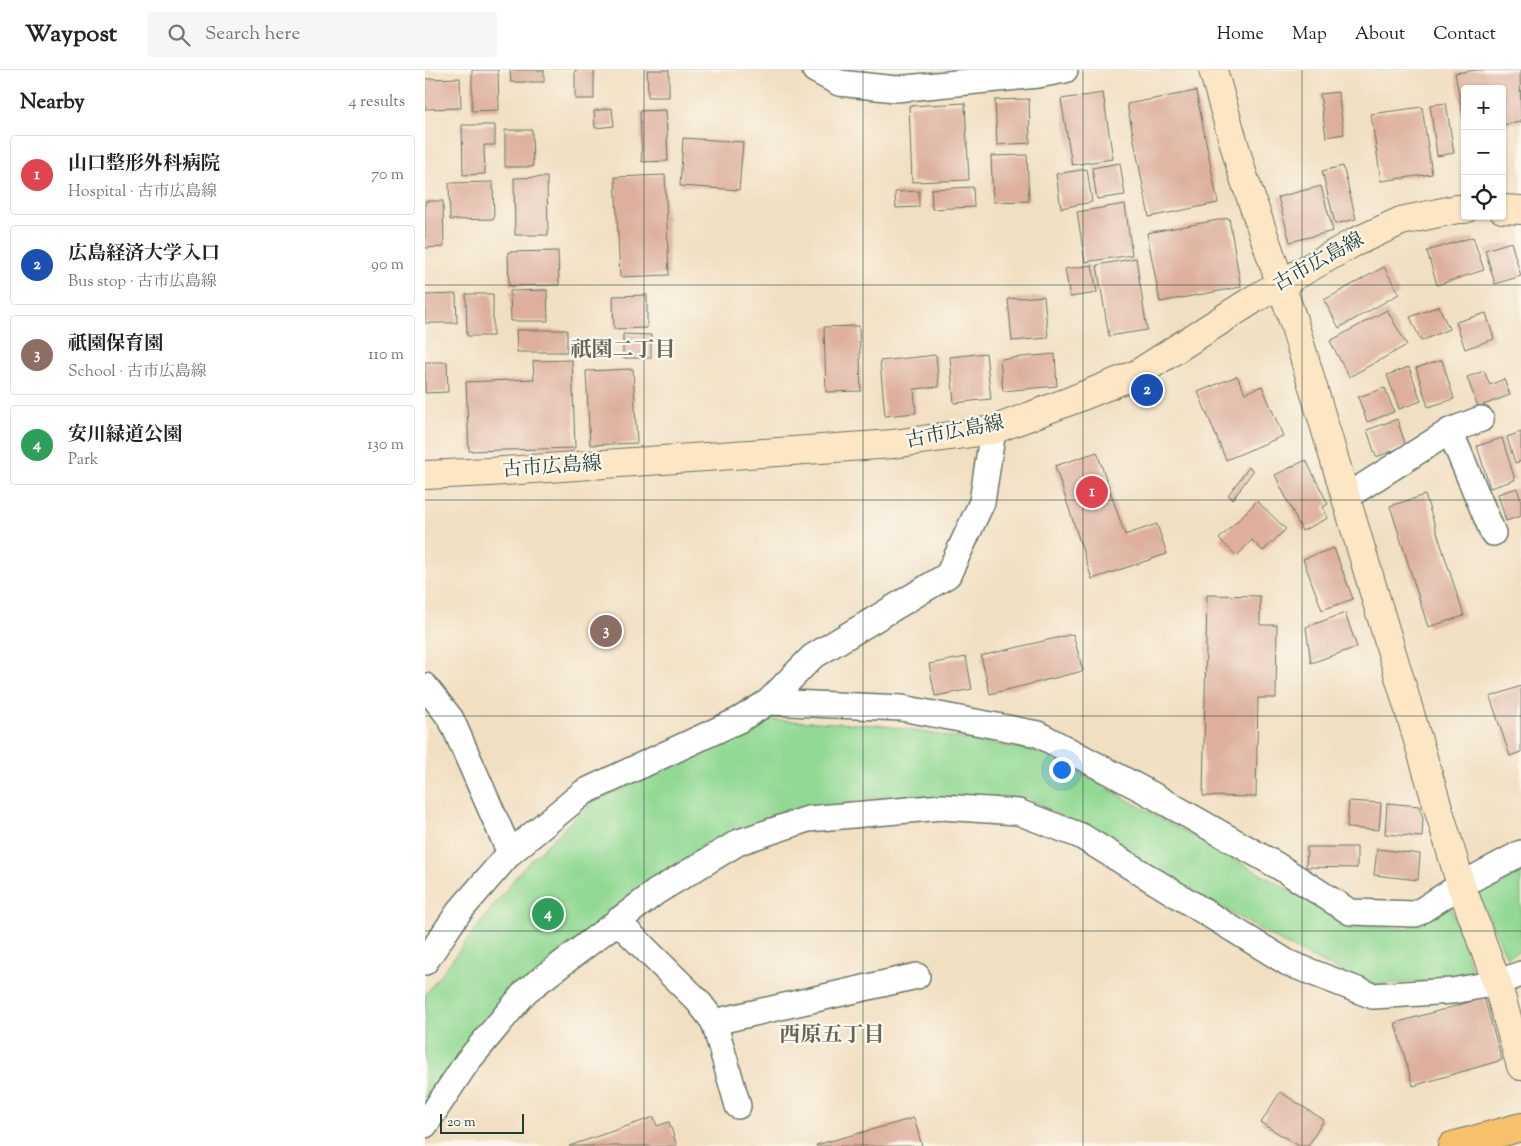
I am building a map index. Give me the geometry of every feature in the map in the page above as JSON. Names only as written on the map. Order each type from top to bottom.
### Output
[{"type":"highway","points":[[1453,1146],[1521,1127]]},
{"type":"main road","points":[[1213,70],[1242,172],[1281,284],[1345,494],[1461,885],[1509,979],[1521,1066]]},
{"type":"main road","name":"古市広島線","points":[[425,475],[893,444],[993,430],[1070,402],[1137,374],[1255,299],[1353,243],[1401,221],[1461,209]]},
{"type":"main road","points":[[1506,210],[1521,210]]},
{"type":"street","points":[[815,70],[839,83],[896,89],[1038,75],[1065,70]]},
{"type":"street","points":[[1345,494],[1357,490],[1450,431],[1481,419]]},
{"type":"street","points":[[425,962],[458,913],[511,853],[585,792],[739,720],[768,702],[812,657],[948,575],[981,502],[993,430]]},
{"type":"street","points":[[1450,431],[1493,533]]},
{"type":"street","points":[[425,686],[451,719],[511,853]]},
{"type":"street","points":[[768,702],[902,708],[1038,734],[1149,793],[1269,861],[1350,912],[1416,914],[1461,885],[1521,853]]},
{"type":"street","points":[[425,1125],[467,1062],[526,991],[656,892],[739,842],[808,819],[942,807],[1018,812],[1081,836],[1288,963],[1373,996],[1452,991],[1509,979]]},
{"type":"street","points":[[617,921],[698,1001],[714,1022],[738,1106]]},
{"type":"street","points":[[714,1022],[917,976]]},
{"type":"green space","points":[[770,720],[880,725],[1042,752],[1348,923],[1406,929],[1450,905],[1475,978],[1369,985],[1294,949],[1028,798],[868,798],[742,829],[650,882],[425,1111],[425,995],[522,869],[590,803]]},
{"type":"green space","points":[[1521,868],[1521,950],[1507,957],[1477,891]]},
{"type":"building","points":[[472,70],[498,70],[499,110],[472,111]]},
{"type":"building","points":[[510,70],[544,70],[544,82],[511,82]]},
{"type":"building","points":[[575,70],[594,70],[594,99],[575,99]]},
{"type":"building","points":[[647,70],[669,70],[669,97],[648,97]]},
{"type":"building","points":[[1476,70],[1520,70],[1521,122],[1506,124],[1506,85],[1461,85],[1461,106],[1455,73]]},
{"type":"building","points":[[460,78],[461,108],[425,109],[425,79]]},
{"type":"building","points":[[1196,91],[1218,203],[1149,217],[1127,104]]},
{"type":"building","points":[[1338,92],[1344,134],[1326,137],[1320,94]]},
{"type":"building","points":[[1103,93],[1113,159],[1072,165],[1061,99]]},
{"type":"building","points":[[1029,99],[1030,143],[997,145],[995,100]]},
{"type":"building","points":[[965,103],[969,180],[912,182],[909,106]]},
{"type":"building","points":[[1446,103],[1454,153],[1437,156],[1430,105]]},
{"type":"building","points":[[1422,107],[1432,174],[1381,181],[1371,114]]},
{"type":"building","points":[[612,108],[614,126],[595,128],[594,111]]},
{"type":"building","points":[[666,110],[668,161],[642,162],[640,111]]},
{"type":"building","points":[[462,125],[495,125],[495,145],[484,145],[485,174],[463,175]]},
{"type":"building","points":[[505,130],[532,130],[533,167],[505,167]]},
{"type":"building","points":[[683,138],[743,142],[739,190],[680,186]]},
{"type":"building","points":[[1027,155],[1029,201],[993,202],[991,156]]},
{"type":"building","points":[[1120,163],[1125,195],[1097,199],[1092,168]]},
{"type":"building","points":[[1343,166],[1356,219],[1335,224],[1322,171]]},
{"type":"building","points":[[1087,169],[1092,202],[1061,208],[1056,174]]},
{"type":"building","points":[[665,175],[669,275],[620,277],[615,177]]},
{"type":"building","points":[[547,177],[548,235],[515,235],[514,178]]},
{"type":"building","points":[[493,182],[494,219],[450,220],[449,183]]},
{"type":"building","points":[[1321,186],[1333,231],[1290,242],[1278,197]]},
{"type":"building","points":[[973,187],[974,207],[932,209],[931,189]]},
{"type":"building","points":[[919,191],[919,207],[896,208],[895,192]]},
{"type":"building","points":[[425,201],[443,201],[444,247],[425,248]]},
{"type":"building","points":[[1125,204],[1132,255],[1085,262],[1077,212]]},
{"type":"building","points":[[1229,218],[1241,287],[1160,302],[1147,233]]},
{"type":"building","points":[[1473,237],[1484,270],[1437,285],[1427,251]]},
{"type":"building","points":[[1511,242],[1521,276],[1495,284],[1485,250]]},
{"type":"building","points":[[558,251],[559,285],[509,286],[508,252]]},
{"type":"building","points":[[1136,258],[1147,330],[1109,336],[1097,265]]},
{"type":"building","points":[[1092,265],[1097,293],[1070,297],[1065,269]]},
{"type":"building","points":[[1384,267],[1399,294],[1339,328],[1324,300]]},
{"type":"building","points":[[547,290],[548,321],[511,321],[510,291]]},
{"type":"building","points":[[456,294],[457,323],[425,323],[425,295]]},
{"type":"building","points":[[466,294],[493,294],[493,336],[467,336]]},
{"type":"building","points":[[647,295],[647,328],[614,329],[613,296]]},
{"type":"building","points":[[1044,296],[1048,338],[1012,341],[1008,299]]},
{"type":"building","points":[[1439,306],[1449,329],[1421,341],[1410,317]]},
{"type":"building","points":[[1387,310],[1407,345],[1349,377],[1330,341]]},
{"type":"building","points":[[1486,313],[1494,339],[1465,349],[1456,322]]},
{"type":"building","points":[[859,326],[861,391],[826,392],[824,327]]},
{"type":"building","points":[[516,330],[567,330],[567,352],[517,352]]},
{"type":"building","points":[[623,334],[651,335],[651,358],[623,358]]},
{"type":"building","points":[[986,353],[991,399],[954,403],[950,357]]},
{"type":"building","points":[[1055,354],[1057,386],[1003,391],[1000,359]]},
{"type":"building","points":[[936,355],[939,387],[914,389],[916,413],[885,416],[880,361]]},
{"type":"building","points":[[572,360],[575,448],[469,451],[466,382],[534,379],[533,361]]},
{"type":"building","points":[[1442,360],[1454,399],[1428,407],[1416,368]]},
{"type":"building","points":[[425,362],[447,362],[448,392],[425,393]]},
{"type":"building","points":[[1409,367],[1421,401],[1399,409],[1387,375]]},
{"type":"building","points":[[633,369],[637,443],[590,445],[586,371]]},
{"type":"building","points":[[1484,371],[1490,385],[1504,379],[1510,395],[1478,407],[1467,377]]},
{"type":"building","points":[[1237,376],[1245,393],[1262,386],[1283,436],[1226,460],[1198,392]]},
{"type":"building","points":[[1385,388],[1394,412],[1367,422],[1358,397]]},
{"type":"building","points":[[1397,419],[1406,446],[1376,457],[1367,430]]},
{"type":"building","points":[[1521,432],[1521,461],[1515,463],[1507,437]]},
{"type":"building","points":[[1502,438],[1515,480],[1490,488],[1477,446]]},
{"type":"building","points":[[1097,452],[1125,535],[1157,524],[1167,554],[1092,579],[1055,466]]},
{"type":"building","points":[[1306,460],[1328,504],[1323,507],[1328,518],[1302,531],[1275,475]]},
{"type":"building","points":[[1249,467],[1253,471],[1233,499],[1228,495]]},
{"type":"building","points":[[1517,488],[1521,501],[1521,516],[1506,521],[1498,494]]},
{"type":"building","points":[[1425,495],[1464,616],[1428,627],[1390,506]]},
{"type":"building","points":[[1257,501],[1286,529],[1263,551],[1252,540],[1237,556],[1219,539]]},
{"type":"building","points":[[1334,548],[1353,599],[1322,610],[1303,559]]},
{"type":"building","points":[[1207,595],[1260,596],[1260,625],[1277,625],[1276,698],[1258,698],[1256,797],[1203,796]]},
{"type":"building","points":[[1345,613],[1357,647],[1311,663],[1306,627]]},
{"type":"building","points":[[1073,634],[1083,671],[990,694],[981,656]]},
{"type":"building","points":[[966,657],[972,689],[935,696],[929,664]]},
{"type":"building","points":[[1521,686],[1521,752],[1510,756],[1490,697]]},
{"type":"building","points":[[1349,801],[1381,803],[1379,830],[1347,828]]},
{"type":"building","points":[[1387,803],[1419,806],[1423,818],[1422,837],[1385,834]]},
{"type":"building","points":[[1307,847],[1357,847],[1357,868],[1306,867]]},
{"type":"building","points":[[1377,849],[1420,854],[1418,880],[1374,875]]},
{"type":"building","points":[[1484,998],[1502,1060],[1413,1086],[1395,1023]]},
{"type":"building","points":[[1280,1092],[1324,1120],[1308,1146],[1299,1146],[1261,1123]]},
{"type":"building","points":[[654,1117],[657,1126],[669,1122],[677,1146],[569,1146]]},
{"type":"building","points":[[914,1118],[922,1146],[816,1146],[816,1145]]},
{"type":"place","name":"広島経済大学入口","points":[[1147,390]]},
{"type":"place","name":"山口整形外科病院","points":[[1092,492]]},
{"type":"place","name":"祇園保育園","points":[[606,631]]},
{"type":"place","name":"安川緑道公園","points":[[548,914]]},
{"type":"district","name":"祇園二丁目","points":[[623,351]]},
{"type":"district","name":"西原五丁目","points":[[832,1036]]}]
